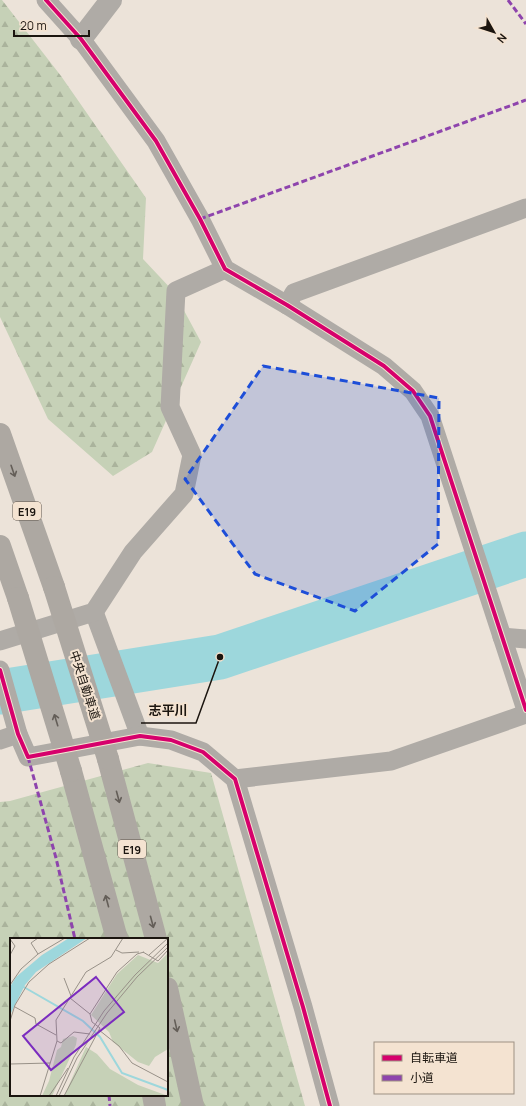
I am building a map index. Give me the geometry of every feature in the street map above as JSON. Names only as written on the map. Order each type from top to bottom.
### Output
[{"type":"highway","name":"中央自動車道","points":[[0,434],[54,587],[108,759],[156,938]]},
{"type":"highway","points":[[0,546],[18,598],[71,771],[117,938]]},
{"type":"highway","points":[[168,993],[193,1106]]},
{"type":"highway","points":[[152,1096],[155,1106]]},
{"type":"street","points":[[46,0],[81,39],[156,141],[226,269],[287,305],[384,366],[413,391],[430,416],[526,710]]},
{"type":"street","points":[[81,39],[111,0]]},
{"type":"street","points":[[287,305],[294,293],[526,208]]},
{"type":"street","points":[[0,641],[94,612],[133,552],[184,494],[192,455],[170,407],[176,292],[226,269]]},
{"type":"street","points":[[94,612],[140,736]]},
{"type":"street","points":[[502,637],[526,639]]},
{"type":"street","points":[[0,670],[18,734],[28,757],[140,736],[171,740],[203,752],[235,779],[330,1106]]},
{"type":"street","points":[[235,779],[391,761],[526,714]]},
{"type":"street","points":[[0,740],[18,734]]},
{"type":"highlighted area","points":[[263,366],[439,398],[438,544],[355,611],[255,574],[185,479]]},
{"type":"green space","points":[[0,0],[2,0],[61,76],[146,198],[143,259],[174,292],[201,342],[152,452],[113,476],[48,419],[0,317]]},
{"type":"green space","points":[[148,763],[211,773],[305,1106],[0,1106],[0,802],[10,801]]},
{"type":"waterway","points":[[0,692],[220,657],[526,554]]},
{"type":"marked path","points":[[508,0],[526,24]]},
{"type":"marked path","points":[[200,219],[526,100]]},
{"type":"marked path","points":[[28,757],[56,858],[75,938]]},
{"type":"marked path","points":[[109,1096],[110,1106]]},
{"type":"cycle path","points":[[46,0],[81,39],[156,141],[200,219],[225,269],[287,305],[384,366],[413,391],[430,416],[526,710]]},
{"type":"cycle path","points":[[0,670],[18,734],[28,757],[140,736],[171,740],[203,752],[235,779],[303,1007],[330,1106]]},
{"type":"place","name":"志平川","points":[[220,657]]}]
